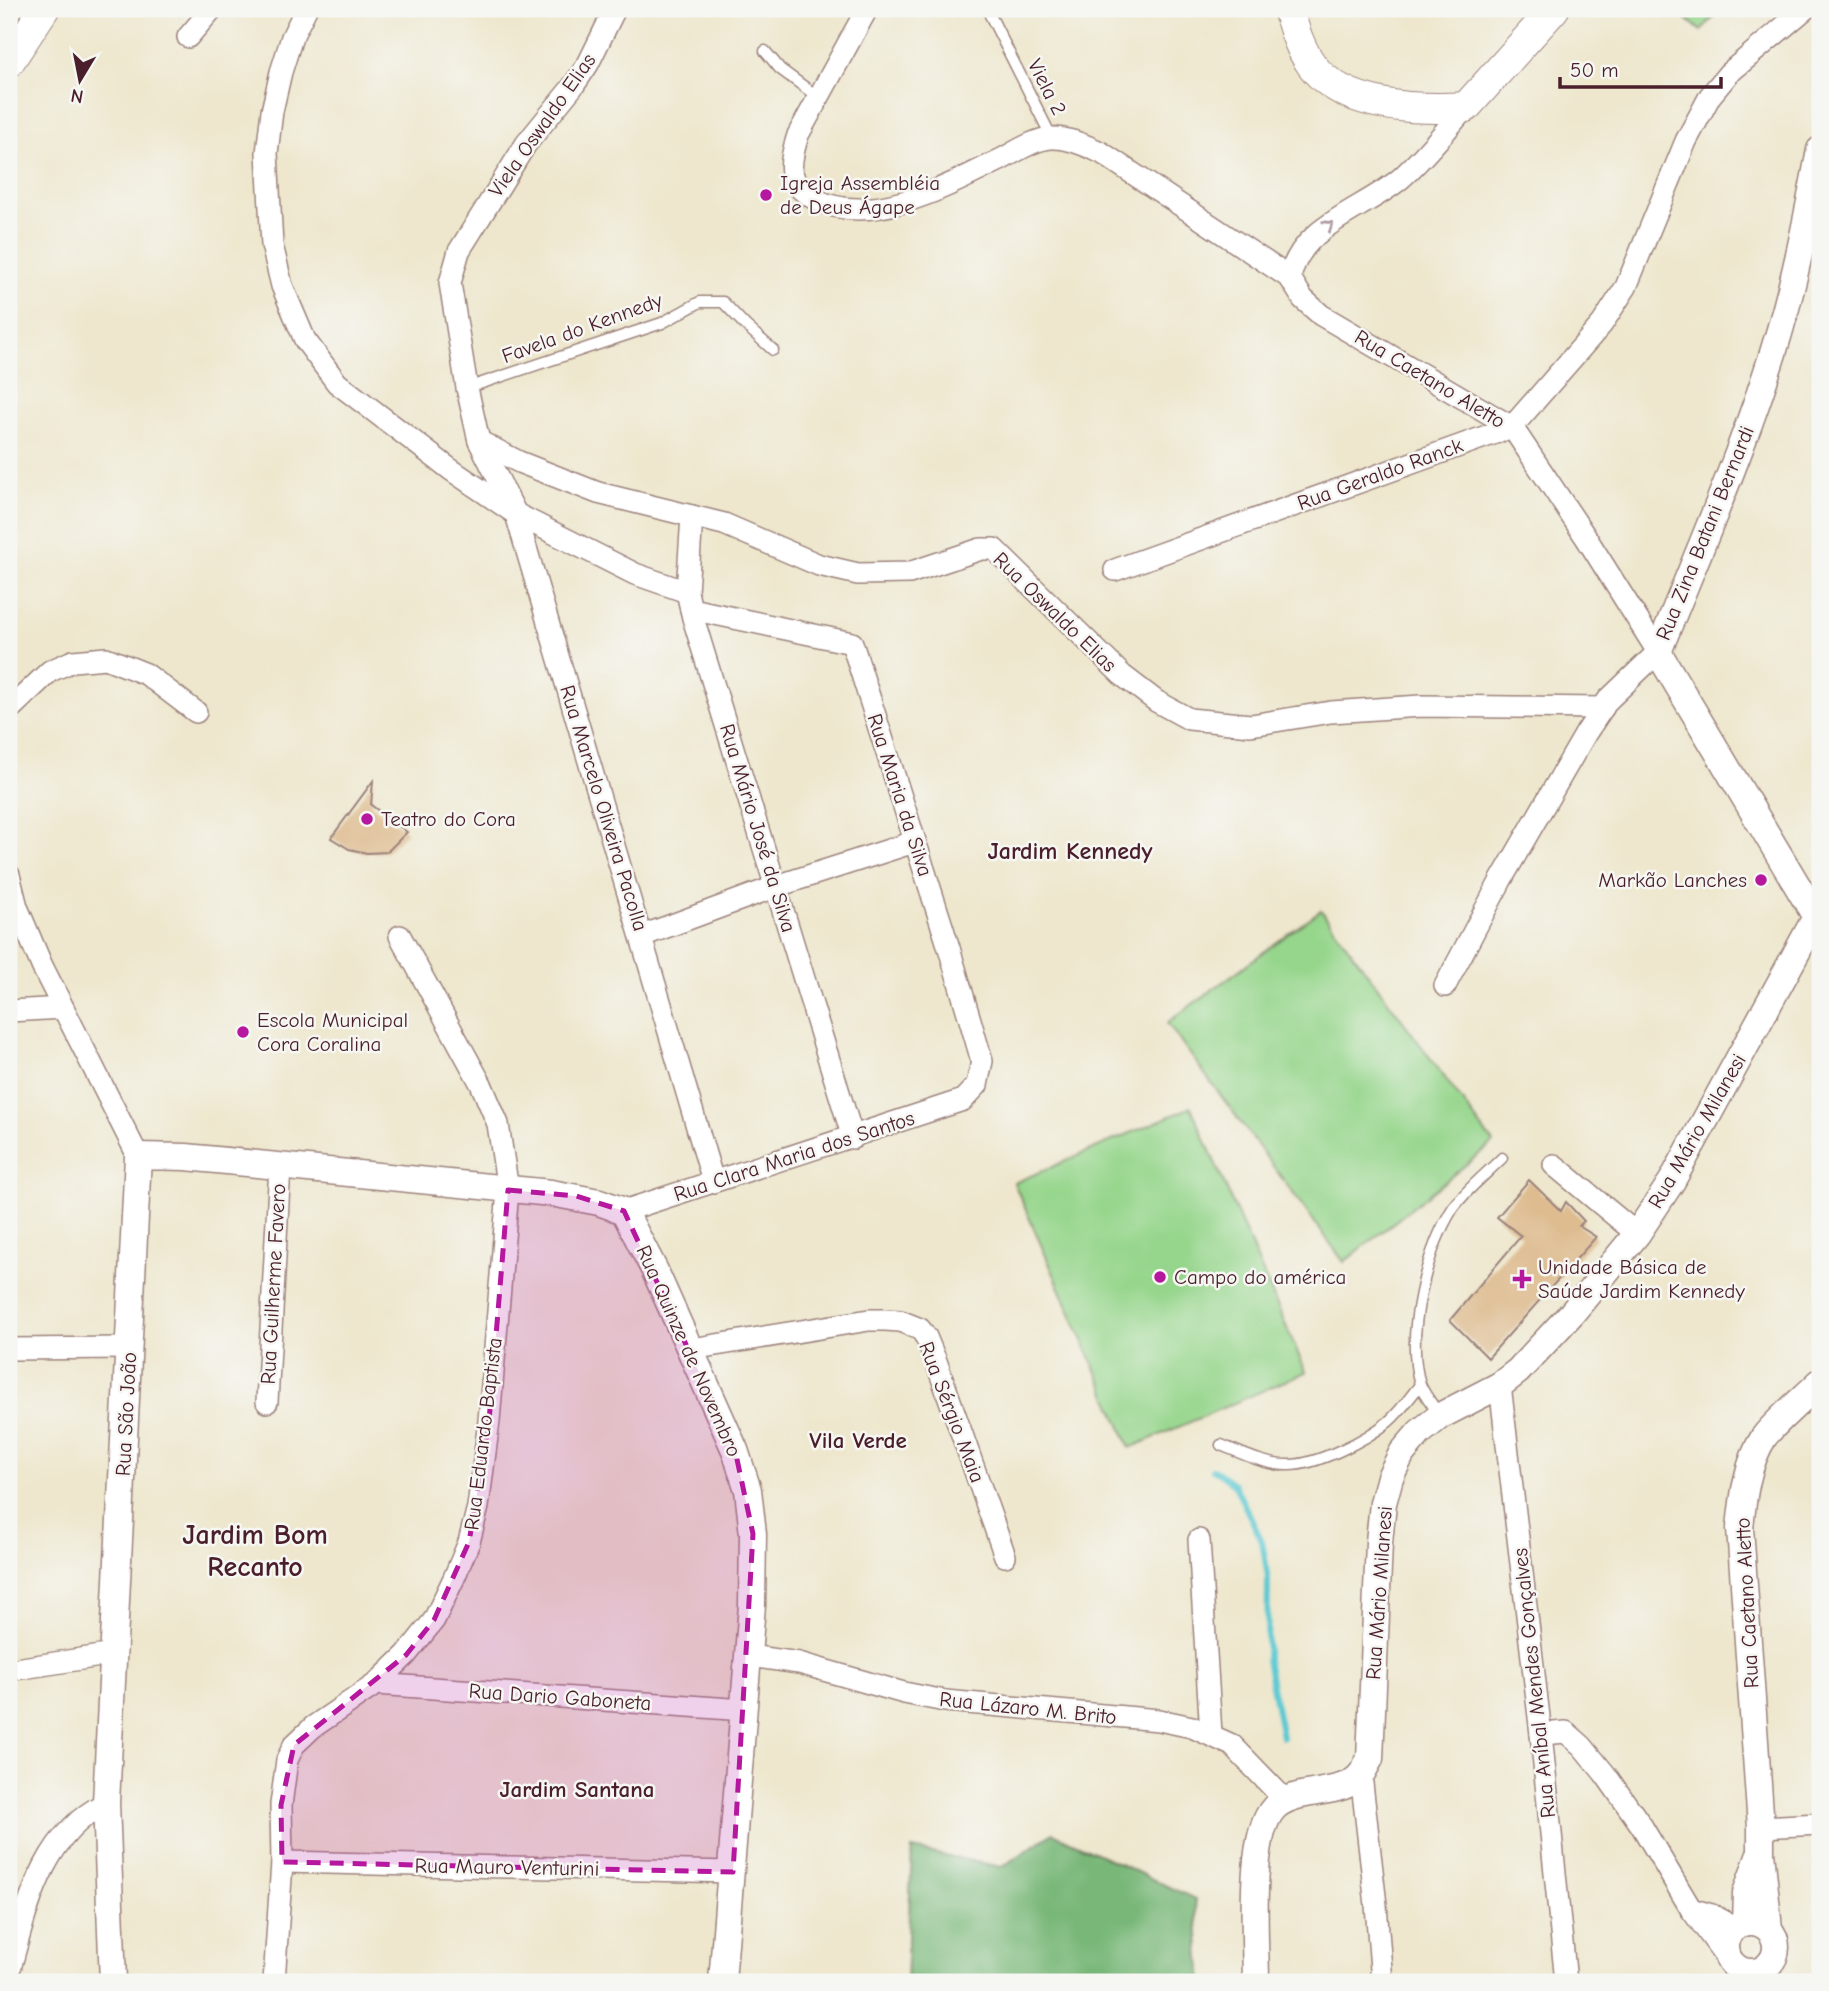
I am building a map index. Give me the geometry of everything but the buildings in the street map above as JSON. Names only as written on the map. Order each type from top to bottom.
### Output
[{"type":"main road","points":[[9,62],[44,9]]},
{"type":"main road","points":[[1288,9],[1299,43],[1311,65],[1329,82],[1360,97],[1398,106],[1432,109],[1466,107],[1554,9]]},
{"type":"street","points":[[188,37],[212,9]]},
{"type":"street","name":"Rua Maria da Silva","points":[[306,9],[292,37],[281,72],[272,111],[267,153],[272,245],[282,286],[305,340],[337,383],[450,469],[516,514],[689,601],[852,643],[982,1061],[977,1085],[963,1100]]},
{"type":"street","points":[[867,9],[798,135],[793,153],[792,176],[795,184],[805,194],[833,206],[877,207],[936,192],[1033,143],[1052,138]]},
{"type":"street","name":"Rua Geraldo Ranck","points":[[1115,570],[1512,427],[1602,324],[1626,287],[1686,141],[1710,96],[1729,73],[1805,9]]},
{"type":"street","name":"Viela Oswaldo Elias","points":[[478,441],[450,283],[458,251],[526,144],[588,64],[614,11]]},
{"type":"street","points":[[1290,278],[1293,263],[1317,233],[1401,178],[1466,107]]},
{"type":"street","name":"Rua Caetano Aletto","points":[[1052,138],[1082,144],[1102,153],[1290,278],[1303,299],[1321,314],[1512,427],[1587,539],[1819,915]]},
{"type":"street","name":"Rua Zina Batani Bernardi","points":[[1445,986],[1501,880],[1608,700],[1658,652],[1759,396],[1815,207],[1820,150]]},
{"type":"street","name":"Rua Marcelo Oliveira Pacolla","points":[[478,441],[516,514],[713,1181]]},
{"type":"street","name":"Rua Oswaldo Elias","points":[[478,441],[519,462],[598,493],[724,524],[819,565],[858,574],[909,573],[981,549],[994,550],[1122,675],[1156,701],[1189,719],[1251,725],[1331,712],[1421,706],[1603,708]]},
{"type":"street","name":"Rua Mário José da Silva","points":[[692,516],[689,601],[853,1138]]},
{"type":"street","points":[[9,710],[50,671],[73,661],[106,658],[146,674],[196,712]]},
{"type":"street","points":[[642,936],[777,886],[915,842]]},
{"type":"street","name":"Rua São João","points":[[9,875],[17,907],[42,966],[138,1156],[106,1803],[113,1982]]},
{"type":"street","name":"Rua Mário Milanesi","points":[[1382,1982],[1373,1868],[1361,1775],[1370,1759],[1379,1542],[1383,1503],[1390,1478],[1402,1453],[1420,1432],[1440,1416],[1500,1385],[1536,1354],[1637,1234],[1672,1181],[1819,915]]},
{"type":"street","name":"Rua Eduardo Baptista","points":[[274,1982],[282,1862],[281,1805],[287,1759],[295,1745],[313,1727],[376,1684],[406,1655],[434,1620],[454,1578],[475,1519],[489,1421],[508,1190],[500,1138],[494,1114],[475,1073],[400,936]]},
{"type":"street","points":[[9,1011],[63,1008]]},
{"type":"street","name":"Rua Clara Maria dos Santos","points":[[624,1211],[963,1100]]},
{"type":"street","points":[[138,1156],[186,1157],[576,1196],[624,1211]]},
{"type":"street","points":[[1554,1165],[1637,1234]]},
{"type":"street","name":"Rua Guilherme Favero","points":[[267,1402],[280,1166]]},
{"type":"street","name":"Rua Quinze de Novembro","points":[[624,1211],[691,1349],[735,1450],[748,1490],[753,1534],[752,1605],[733,1872],[722,1982]]},
{"type":"street","name":"Rua Sérgio Maia","points":[[691,1349],[869,1320],[900,1321],[920,1329],[936,1361],[1005,1556]]},
{"type":"street","points":[[9,1349],[129,1348]]},
{"type":"street","name":"Rua Caetano Aletto","points":[[1750,1926],[1746,1893],[1761,1839],[1740,1528],[1743,1495],[1751,1467],[1765,1437],[1820,1382]]},
{"type":"street","name":"Rua Aníbal Mendes Gonçalves","points":[[1500,1385],[1541,1734],[1566,1982]]},
{"type":"street","points":[[1199,1540],[1212,1734]]},
{"type":"street","points":[[9,1670],[114,1654]]},
{"type":"street","name":"Rua Lázaro M. Brito","points":[[749,1656],[799,1663],[904,1693],[945,1701],[1159,1720],[1212,1734],[1233,1745],[1285,1800]]},
{"type":"street","name":"Rua Dario Gaboneta","points":[[376,1684],[745,1710]]},
{"type":"street","points":[[1541,1734],[1566,1732],[1583,1746],[1641,1825],[1691,1909],[1735,1969],[1749,1973],[1762,1970],[1775,1972],[1775,1939],[1750,1926],[1691,1909]]},
{"type":"street","points":[[1256,1982],[1255,1902],[1264,1822],[1274,1808],[1285,1800],[1345,1785],[1361,1775]]},
{"type":"street","points":[[9,1972],[32,1890],[52,1854],[72,1827],[88,1812],[106,1803]]},
{"type":"street","points":[[1761,1839],[1820,1824]]},
{"type":"street","name":"Rua Mauro Venturini","points":[[282,1862],[733,1872]]},
{"type":"street","points":[[1735,1969],[1725,1947],[1728,1936],[1750,1926]]},
{"type":"lane","name":"Viela 2","points":[[987,9],[1052,138]]},
{"type":"lane","points":[[765,51],[780,69],[818,97]]},
{"type":"lane","name":"Favela do Kennedy","points":[[467,388],[662,323],[700,302],[723,302],[745,326],[773,349]]},
{"type":"lane","points":[[1440,1416],[1420,1385],[1415,1343],[1421,1291],[1436,1240],[1455,1206],[1502,1158]]},
{"type":"lane","points":[[1221,1446],[1287,1465],[1315,1461],[1388,1422],[1420,1385]]},
{"type":"highlighted area","points":[[508,1190],[576,1196],[624,1211],[735,1450],[753,1534],[733,1872],[282,1862],[281,1805],[294,1745],[406,1655],[434,1620],[469,1542],[489,1421]]},
{"type":"green space","points":[[1675,9],[1721,9],[1701,31]]},
{"type":"green space","points":[[1321,910],[1493,1143],[1344,1262],[1167,1023]]},
{"type":"green space","name":"Campo do américa","points":[[1191,1107],[1306,1372],[1130,1448],[1014,1183]]},
{"type":"green space","points":[[1053,1833],[1195,1899],[1202,1982],[906,1982],[912,1849],[1002,1867]]},
{"type":"waterway","points":[[1213,1469],[1234,1484],[1262,1541],[1268,1577],[1267,1660],[1282,1737]]},
{"type":"place","name":"Igreja Assembléia de Deus Ágape","points":[[766,195]]},
{"type":"place","name":"Teatro do Cora","points":[[367,819]]},
{"type":"place","name":"Markão Lanches","points":[[1761,880]]},
{"type":"place","name":"Escola Municipal Cora Coralina","points":[[243,1032]]},
{"type":"place","name":"Campo do américa","points":[[1160,1277]]},
{"type":"place","name":"Unidade Básica de Saúde Jardim Kennedy","points":[[1522,1279]]},
{"type":"district","name":"Jardim Kennedy","points":[[1070,851]]},
{"type":"district","name":"Vila Verde","points":[[858,1440]]},
{"type":"district","name":"Jardim Bom Recanto","points":[[255,1551]]},
{"type":"district","name":"Jardim Santana","points":[[577,1789]]}]
